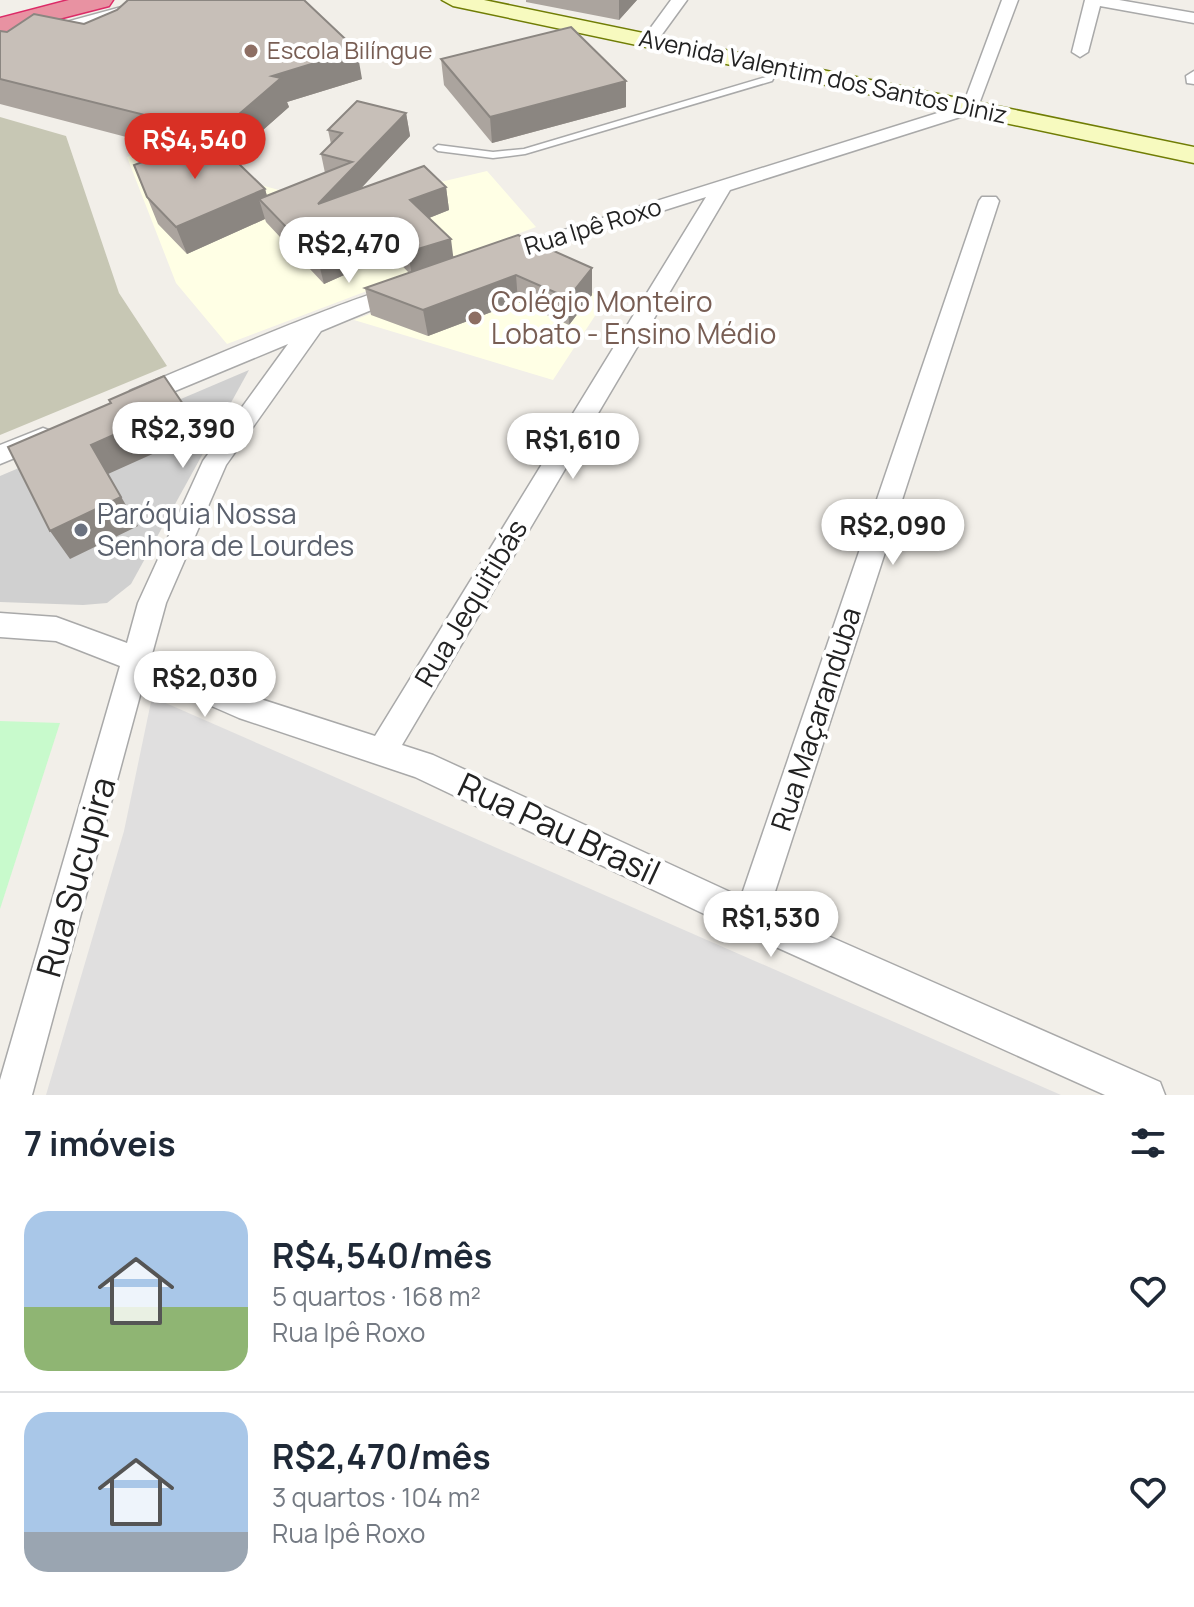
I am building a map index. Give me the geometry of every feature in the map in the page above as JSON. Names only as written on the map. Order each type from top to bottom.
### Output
[{"type":"highway","points":[[0,26],[100,0]]},
{"type":"street","points":[[0,45],[164,0]]},
{"type":"street","name":"Avenida Valentim dos Santos Diniz","points":[[453,0],[1194,155]]},
{"type":"street","points":[[649,41],[679,0]]},
{"type":"street","points":[[970,108],[1010,0]]},
{"type":"street","points":[[1080,52],[1093,0],[1194,18]]},
{"type":"street","name":"Rua Jequitibás","points":[[383,750],[700,203],[723,186],[970,108]]},
{"type":"street","name":"Rua Maçaranduba","points":[[750,918],[989,201]]},
{"type":"street","name":"Rua Ipê Roxo","points":[[478,264],[700,203]]},
{"type":"street","points":[[115,406],[316,322],[424,282]]},
{"type":"street","name":"Rua Sucupira","points":[[14,1095],[91,830],[135,659],[158,588],[215,461],[316,322]]},
{"type":"street","points":[[0,455],[58,431]]},
{"type":"street","name":"Rua Pau Brasil","points":[[0,625],[56,629],[135,659],[239,705],[422,765],[750,918],[1147,1095]]},
{"type":"lane","points":[[438,148],[493,155],[525,151],[769,79],[774,69]]},
{"type":"shaded area","points":[[0,117],[66,136],[119,293],[167,366],[0,435]]},
{"type":"shaded area","points":[[139,152],[353,210],[415,188],[487,171],[536,227],[227,344],[176,283],[127,157]]},
{"type":"shaded area","name":"Colégio Monteiro Lobato - Ensino Médio","points":[[517,259],[606,299],[553,380],[354,320]]},
{"type":"shaded area","name":"Paróquia Nossa Senhora de Lourdes","points":[[249,370],[131,584],[107,603],[0,602],[0,476]]},
{"type":"shaded area","points":[[152,697],[1061,1095],[46,1095],[124,831]]},
{"type":"green space","points":[[0,721],[60,723],[0,909]]},
{"type":"building","points":[[128,0],[304,0],[357,50],[272,76],[281,78],[217,133],[0,79],[0,31],[7,32],[34,14],[84,24],[117,10]]},
{"type":"building","points":[[571,27],[626,81],[490,117],[441,59]]},
{"type":"building","points":[[357,101],[406,113],[318,204],[424,166],[446,187],[410,200],[451,239],[408,252],[387,231],[318,260],[259,199],[352,162],[321,154],[342,133],[328,130]]},
{"type":"building","points":[[211,137],[265,189],[176,227],[147,197],[134,165]]},
{"type":"building","points":[[518,235],[592,268],[568,298],[516,275],[423,310],[365,288]]},
{"type":"building","points":[[164,376],[183,404],[91,445],[121,497],[50,531],[8,447],[111,403],[109,400]]},
{"type":"place","name":"Escola Bilíngue","points":[[251,51]]},
{"type":"place","name":"Colégio Monteiro Lobato - Ensino Médio","points":[[475,318]]},
{"type":"place","name":"Paróquia Nossa Senhora de Lourdes","points":[[81,530]]}]
